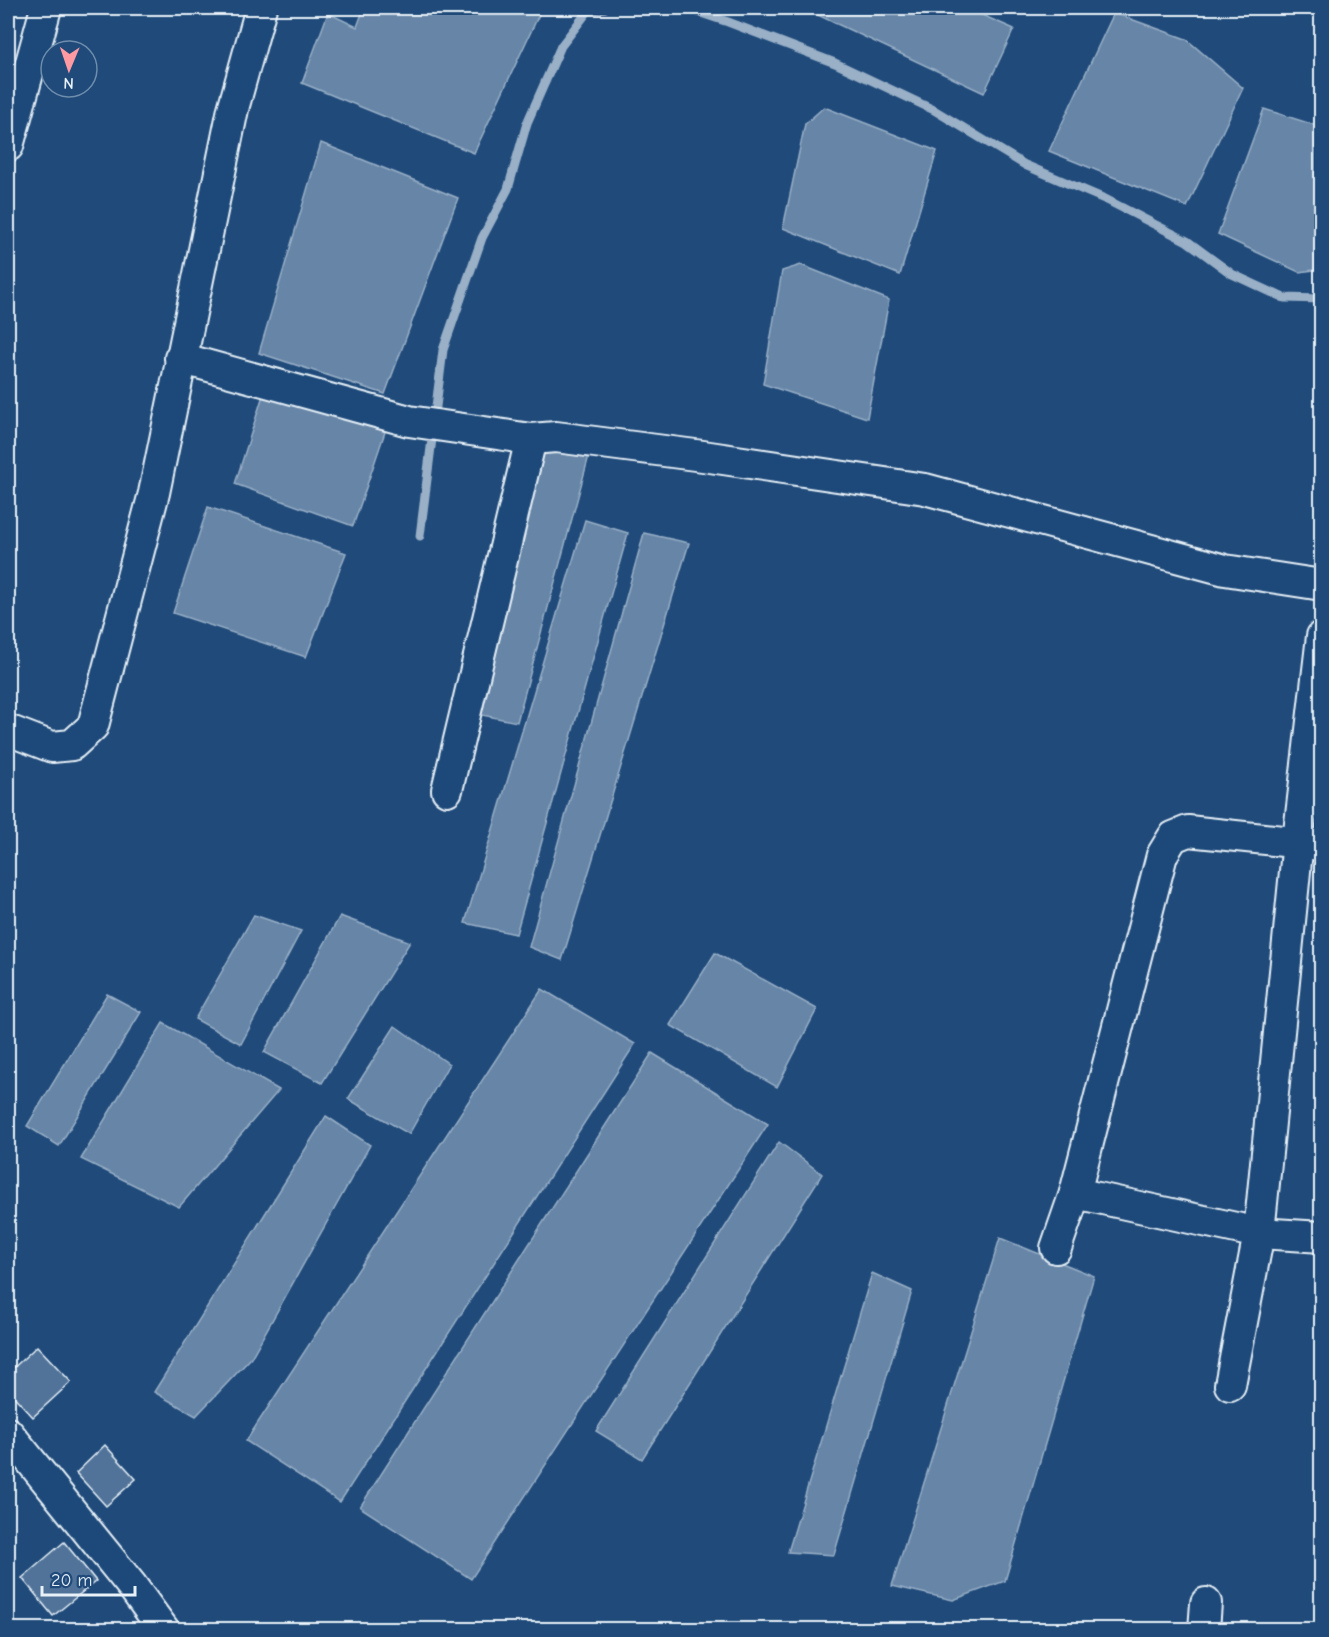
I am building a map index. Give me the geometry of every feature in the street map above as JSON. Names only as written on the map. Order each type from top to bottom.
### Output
[{"type":"street","points":[[8,146],[46,8]]},
{"type":"street","points":[[8,729],[52,747],[72,745],[93,726],[154,493],[233,109],[261,8]]},
{"type":"street","points":[[180,358],[409,421],[531,439],[556,437],[703,456],[924,489],[1225,570],[1322,585]]},
{"type":"street","points":[[447,790],[531,439]]},
{"type":"street","points":[[1230,1385],[1259,1233],[1310,843],[1322,636]]},
{"type":"street","points":[[1056,1248],[1075,1193],[1162,855],[1173,837],[1188,831],[1310,843]]},
{"type":"street","points":[[1075,1193],[1259,1233],[1322,1237]]},
{"type":"street","points":[[8,1432],[164,1629]]},
{"type":"water","points":[[364,8],[542,8],[474,153],[302,83],[328,13],[357,27]]},
{"type":"water","points":[[803,8],[966,8],[1014,29],[984,93]]},
{"type":"water","points":[[1114,13],[1186,39],[1243,88],[1187,207],[1049,151]]},
{"type":"water","points":[[824,107],[937,151],[900,275],[783,228],[805,124]]},
{"type":"water","points":[[1264,109],[1321,127],[1321,269],[1299,272],[1218,234]]},
{"type":"water","points":[[321,143],[458,198],[385,394],[259,353]]},
{"type":"water","points":[[801,265],[889,300],[867,418],[763,384],[782,271]]},
{"type":"water","points":[[264,392],[387,426],[353,526],[235,484]]},
{"type":"water","points":[[547,439],[590,452],[517,722],[472,713]]},
{"type":"water","points":[[208,507],[346,553],[306,657],[173,613]]},
{"type":"water","points":[[585,520],[628,533],[516,934],[465,923]]},
{"type":"water","points":[[644,533],[689,543],[562,960],[529,947]]},
{"type":"water","points":[[254,915],[301,931],[241,1044],[195,1019]]},
{"type":"water","points":[[340,916],[410,942],[322,1083],[264,1052]]},
{"type":"water","points":[[715,953],[817,1009],[777,1087],[670,1025]]},
{"type":"water","points":[[542,989],[635,1044],[340,1502],[246,1441]]},
{"type":"water","points":[[107,994],[141,1012],[59,1146],[27,1126]]},
{"type":"water","points":[[163,1023],[279,1090],[179,1207],[81,1159]]},
{"type":"water","points":[[395,1026],[449,1064],[409,1134],[348,1099]]},
{"type":"water","points":[[652,1053],[768,1124],[471,1579],[360,1507]]},
{"type":"water","points":[[326,1116],[370,1145],[251,1358],[196,1416],[154,1392]]},
{"type":"water","points":[[779,1142],[822,1174],[642,1459],[596,1431]]},
{"type":"water","points":[[1000,1238],[1094,1276],[1005,1581],[953,1600],[892,1586]]},
{"type":"water","points":[[872,1273],[912,1291],[834,1555],[788,1552]]},
{"type":"building","points":[[37,1346],[71,1382],[33,1417],[8,1390],[8,1373]]},
{"type":"building","points":[[105,1445],[136,1479],[106,1506],[76,1473]]},
{"type":"building","points":[[64,1542],[96,1581],[53,1616],[22,1578]]},
{"type":"waterway","points":[[420,536],[443,350],[482,238],[508,189],[527,123],[561,46],[588,11],[605,8]]},
{"type":"waterway","points":[[680,8],[728,22],[835,63],[934,110],[1025,165],[1107,200],[1187,241],[1232,274],[1284,298],[1322,299]]}]
